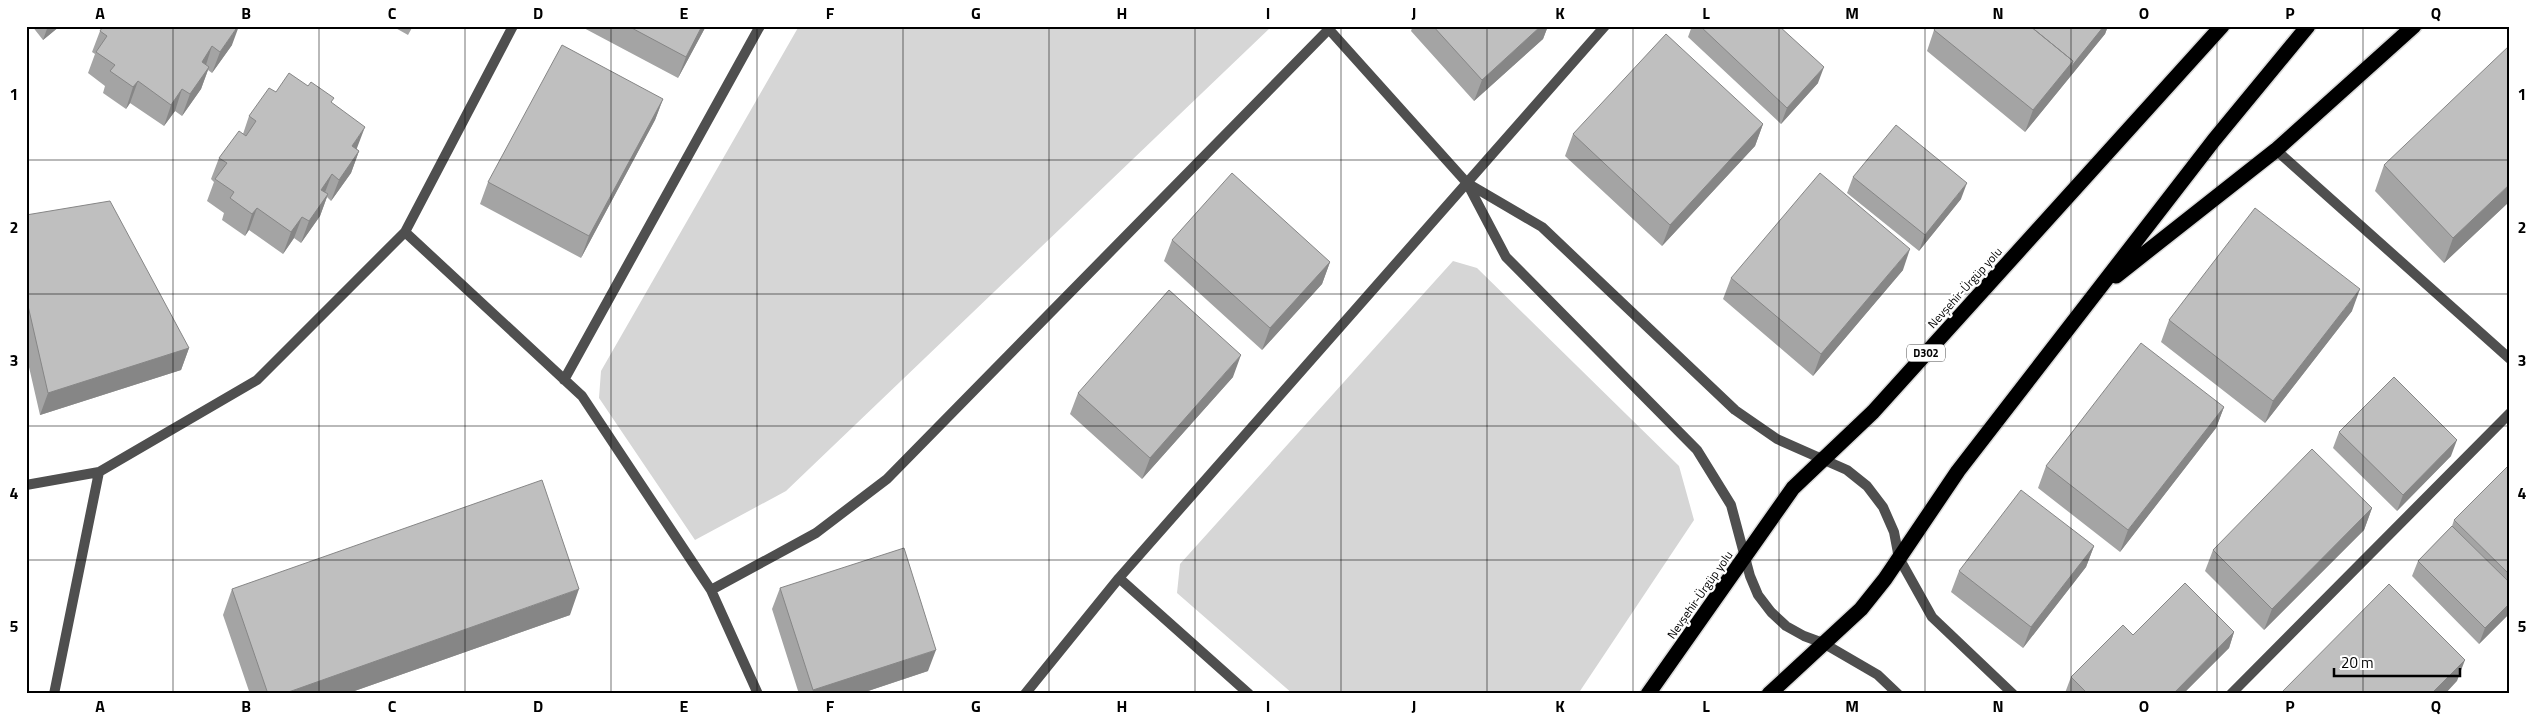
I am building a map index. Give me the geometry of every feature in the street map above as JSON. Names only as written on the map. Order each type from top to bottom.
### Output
[{"type":"highway","name":"Nevşehir-Ürgüp yolu","points":[[1648,694],[1793,488],[1873,412],[2222,26]]},
{"type":"highway","points":[[1769,694],[1861,609],[1899,558],[1958,471],[2214,140],[2308,26]]},
{"type":"highway","points":[[2097,291],[2276,150],[2414,26]]},
{"type":"street","points":[[26,485],[99,472],[257,380],[405,232],[513,26]]},
{"type":"street","points":[[564,380],[760,26]]},
{"type":"street","points":[[1024,694],[1119,578],[1604,26]]},
{"type":"street","points":[[711,590],[816,533],[887,479],[1328,28],[1467,183],[1506,257],[1697,450],[1730,505],[1750,576],[1758,595],[1771,612],[1798,633],[1823,643],[1878,675],[1898,694]]},
{"type":"street","points":[[2276,150],[2510,360]]},
{"type":"street","points":[[1467,183],[1542,227],[1735,410],[1777,439],[1847,470],[1867,486],[1883,507],[1894,532],[1899,558],[1932,617],[2013,694]]},
{"type":"street","points":[[405,232],[582,396],[711,590],[758,694]]},
{"type":"street","points":[[2231,694],[2510,414]]},
{"type":"street","points":[[54,694],[99,472]]},
{"type":"street","points":[[1119,578],[1249,694]]},
{"type":"shaded area","points":[[799,26],[1271,27],[786,491],[695,540],[599,398],[601,371]]},
{"type":"shaded area","points":[[1453,261],[1477,268],[1679,466],[1694,520],[1578,694],[1293,694],[1177,593],[1180,564]]},
{"type":"building","points":[[103,26],[238,26],[220,52],[212,46],[202,62],[209,67],[190,94],[182,89],[171,105],[138,81],[133,87],[110,71],[115,65],[96,52],[107,36],[100,31]]},
{"type":"building","points":[[628,26],[702,26],[686,57]]},
{"type":"building","points":[[1433,26],[1541,26],[1482,80]]},
{"type":"building","points":[[1700,26],[1779,26],[1824,67],[1787,108]]},
{"type":"building","points":[[1937,26],[2030,26],[2073,61],[2033,110],[1934,30]]},
{"type":"building","points":[[2030,26],[2104,26],[2071,67],[2073,61]]},
{"type":"building","points":[[1666,34],[1763,124],[1670,225],[1573,134]]},
{"type":"building","points":[[562,45],[663,99],[589,236],[488,182]]},
{"type":"building","points":[[2510,45],[2510,184],[2453,238],[2384,165]]},
{"type":"building","points":[[289,73],[308,86],[311,82],[334,98],[331,102],[365,127],[352,146],[359,151],[339,180],[332,174],[321,190],[328,194],[309,221],[302,217],[291,232],[257,208],[252,214],[230,198],[234,192],[215,179],[227,163],[219,158],[239,131],[246,136],[256,121],[249,116],[269,88],[276,92]]},
{"type":"building","points":[[1896,125],[1967,183],[1925,235],[1853,177]]},
{"type":"building","points":[[1232,173],[1330,262],[1270,328],[1172,240]]},
{"type":"building","points":[[1820,173],[1910,249],[1821,354],[1731,278]]},
{"type":"building","points":[[110,201],[189,348],[48,393],[26,297],[26,215]]},
{"type":"building","points":[[2255,208],[2360,289],[2273,401],[2169,320]]},
{"type":"building","points":[[1169,290],[1241,355],[1150,458],[1078,393]]},
{"type":"building","points":[[2141,343],[2224,407],[2128,530],[2046,466]]},
{"type":"building","points":[[2394,377],[2457,440],[2403,495],[2339,432]]},
{"type":"building","points":[[2312,449],[2372,508],[2272,609],[2213,550]]},
{"type":"building","points":[[2510,464],[2510,575],[2454,520]]},
{"type":"building","points":[[542,480],[579,589],[283,694],[268,694],[232,589]]},
{"type":"building","points":[[2021,490],[2094,546],[2031,627],[1959,571]]},
{"type":"building","points":[[2452,526],[2510,583],[2510,603],[2485,628],[2418,561]]},
{"type":"building","points":[[904,548],[936,650],[813,690],[780,588]]},
{"type":"building","points":[[2185,583],[2234,632],[2173,694],[2088,694],[2071,677],[2123,625],[2133,635]]},
{"type":"building","points":[[2389,584],[2465,660],[2431,694],[2280,694]]}]
